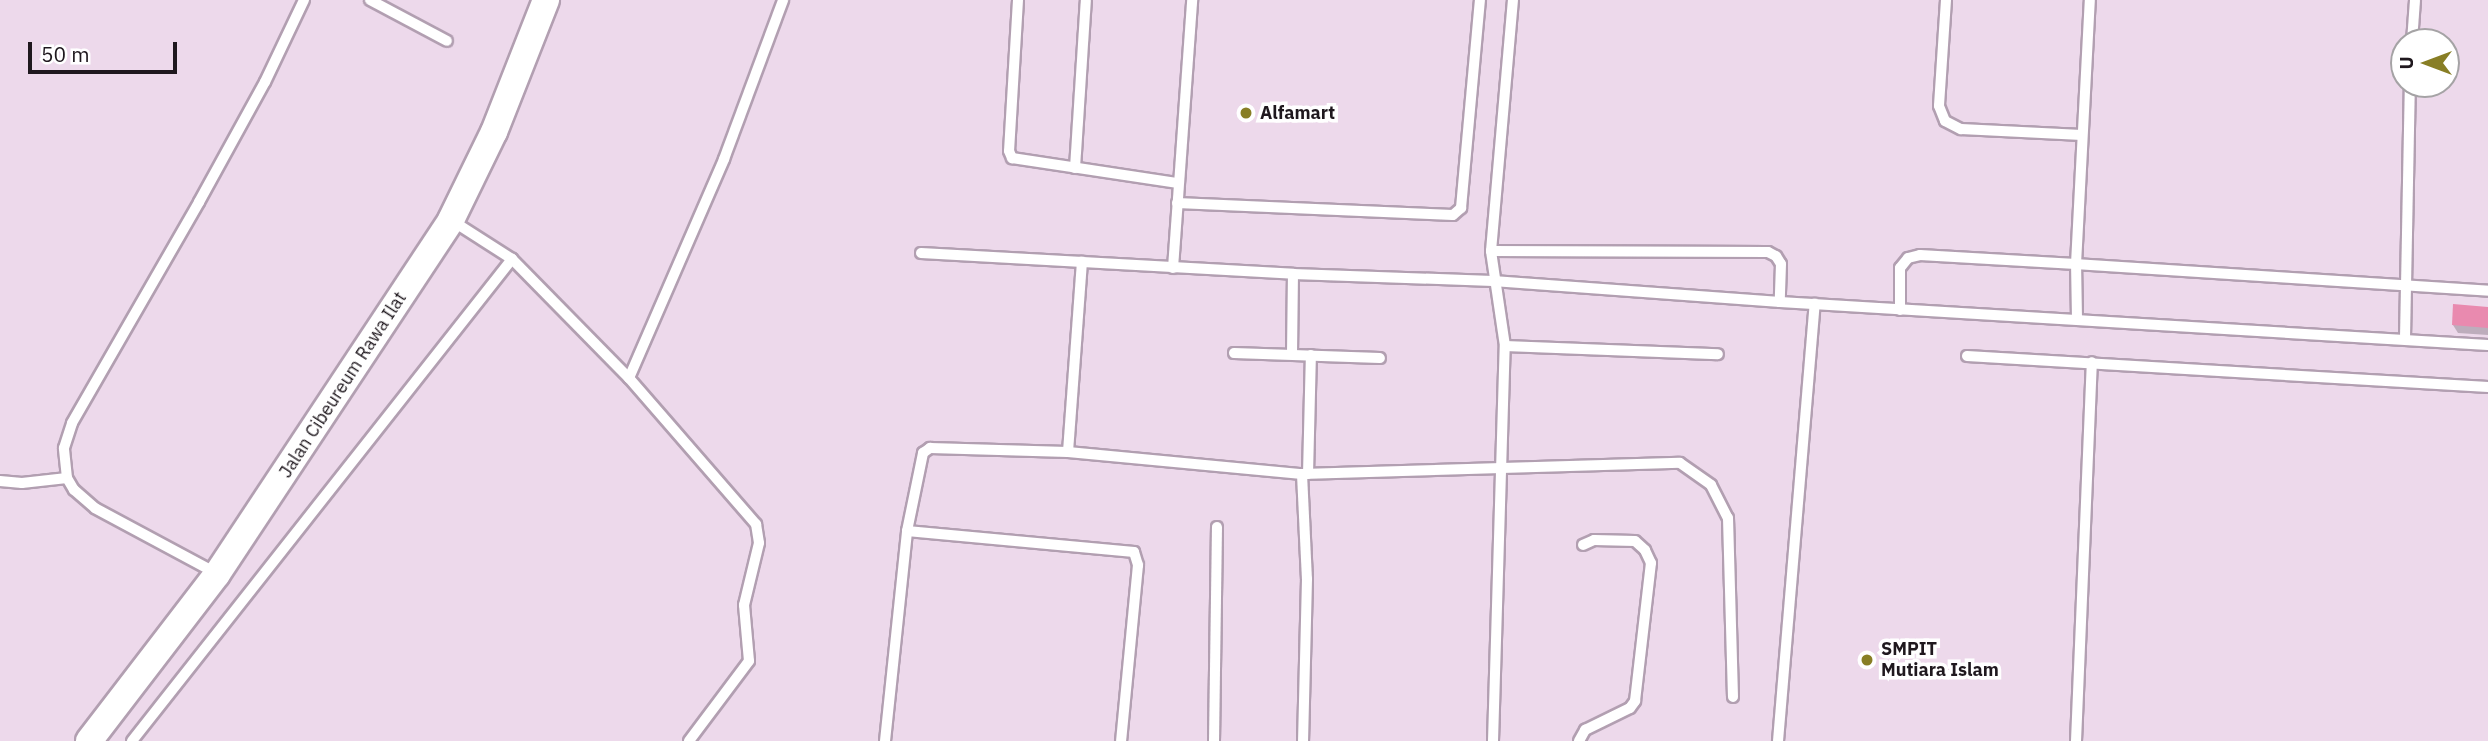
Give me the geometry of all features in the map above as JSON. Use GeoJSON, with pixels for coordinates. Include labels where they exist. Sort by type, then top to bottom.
{"type":"FeatureCollection","features":[{"type":"Feature","properties":{"kind":"street","name":"Jalan Cibeureum Rawa Ilat"},"geometry":{"type":"LineString","coordinates":[[89,741],[217,574],[451,220],[494,132],[547,0]]}},
{"type":"Feature","properties":{"kind":"lane"},"geometry":{"type":"LineString","coordinates":[[217,574],[95,508],[74,490],[67,478],[64,448],[72,423],[265,82],[304,0]]}},
{"type":"Feature","properties":{"kind":"lane"},"geometry":{"type":"LineString","coordinates":[[370,0],[447,41]]}},
{"type":"Feature","properties":{"kind":"lane"},"geometry":{"type":"LineString","coordinates":[[629,378],[724,159],[783,0]]}},
{"type":"Feature","properties":{"kind":"lane"},"geometry":{"type":"LineString","coordinates":[[1018,0],[1010,155],[1018,161],[1178,183]]}},
{"type":"Feature","properties":{"kind":"lane"},"geometry":{"type":"LineString","coordinates":[[1075,168],[1086,0]]}},
{"type":"Feature","properties":{"kind":"lane"},"geometry":{"type":"LineString","coordinates":[[1173,268],[1192,0]]}},
{"type":"Feature","properties":{"kind":"lane"},"geometry":{"type":"LineString","coordinates":[[1177,203],[1453,215],[1461,208],[1480,0]]}},
{"type":"Feature","properties":{"kind":"lane"},"geometry":{"type":"LineString","coordinates":[[1493,741],[1505,346],[1493,281],[1491,251],[1513,0]]}},
{"type":"Feature","properties":{"kind":"lane"},"geometry":{"type":"LineString","coordinates":[[1946,0],[1939,106],[1945,121],[1961,129],[2082,135]]}},
{"type":"Feature","properties":{"kind":"lane"},"geometry":{"type":"LineString","coordinates":[[2077,319],[2076,264],[2090,0]]}},
{"type":"Feature","properties":{"kind":"lane"},"geometry":{"type":"LineString","coordinates":[[2414,28],[2415,0]]}},
{"type":"Feature","properties":{"kind":"lane"},"geometry":{"type":"LineString","coordinates":[[2405,338],[2410,98]]}},
{"type":"Feature","properties":{"kind":"lane"},"geometry":{"type":"LineString","coordinates":[[451,220],[512,259],[629,378],[756,524],[760,533],[744,605],[750,656],[747,666],[689,741]]}},
{"type":"Feature","properties":{"kind":"lane"},"geometry":{"type":"LineString","coordinates":[[1491,251],[1769,252],[1781,264],[1780,302]]}},
{"type":"Feature","properties":{"kind":"lane"},"geometry":{"type":"LineString","coordinates":[[921,253],[1293,274],[1493,281],[1900,310],[2488,345]]}},
{"type":"Feature","properties":{"kind":"lane"},"geometry":{"type":"LineString","coordinates":[[1900,310],[1900,268],[1908,258],[1920,255],[2407,288],[2488,291]]}},
{"type":"Feature","properties":{"kind":"lane"},"geometry":{"type":"LineString","coordinates":[[132,741],[512,259]]}},
{"type":"Feature","properties":{"kind":"lane"},"geometry":{"type":"LineString","coordinates":[[1068,452],[1082,262]]}},
{"type":"Feature","properties":{"kind":"lane"},"geometry":{"type":"LineString","coordinates":[[1292,355],[1293,274]]}},
{"type":"Feature","properties":{"kind":"lane"},"geometry":{"type":"LineString","coordinates":[[1778,741],[1815,304]]}},
{"type":"Feature","properties":{"kind":"lane"},"geometry":{"type":"LineString","coordinates":[[1505,346],[1718,354]]}},
{"type":"Feature","properties":{"kind":"lane"},"geometry":{"type":"LineString","coordinates":[[1234,352],[1380,358]]}},
{"type":"Feature","properties":{"kind":"lane"},"geometry":{"type":"LineString","coordinates":[[1303,741],[1307,579],[1305,474],[1311,355]]}},
{"type":"Feature","properties":{"kind":"lane"},"geometry":{"type":"LineString","coordinates":[[1968,356],[2488,387]]}},
{"type":"Feature","properties":{"kind":"lane"},"geometry":{"type":"LineString","coordinates":[[2076,741],[2092,362]]}},
{"type":"Feature","properties":{"kind":"lane"},"geometry":{"type":"LineString","coordinates":[[885,741],[906,531],[925,450],[1068,452],[1305,474],[1680,463],[1711,485],[1728,518],[1733,697]]}},
{"type":"Feature","properties":{"kind":"lane"},"geometry":{"type":"LineString","coordinates":[[0,481],[22,483],[67,478]]}},
{"type":"Feature","properties":{"kind":"lane"},"geometry":{"type":"LineString","coordinates":[[1213,741],[1217,527]]}},
{"type":"Feature","properties":{"kind":"lane"},"geometry":{"type":"LineString","coordinates":[[906,531],[1134,552],[1138,565],[1121,741]]}},
{"type":"Feature","properties":{"kind":"lane"},"geometry":{"type":"LineString","coordinates":[[1579,741],[1585,730],[1630,708],[1635,701],[1651,563],[1645,550],[1635,541],[1594,540],[1583,545]]}},
{"type":"Feature","properties":{"kind":"building"},"geometry":{"type":"Polygon","coordinates":[[[2453,304],[2488,307],[2488,328],[2452,325],[2453,304]]]}},
{"type":"Feature","properties":{"kind":"place","name":"Alfamart"},"geometry":{"type":"Point","coordinates":[1246,113]}},
{"type":"Feature","properties":{"kind":"place","name":"SMPIT Mutiara Islam"},"geometry":{"type":"Point","coordinates":[1867,660]}}]}
